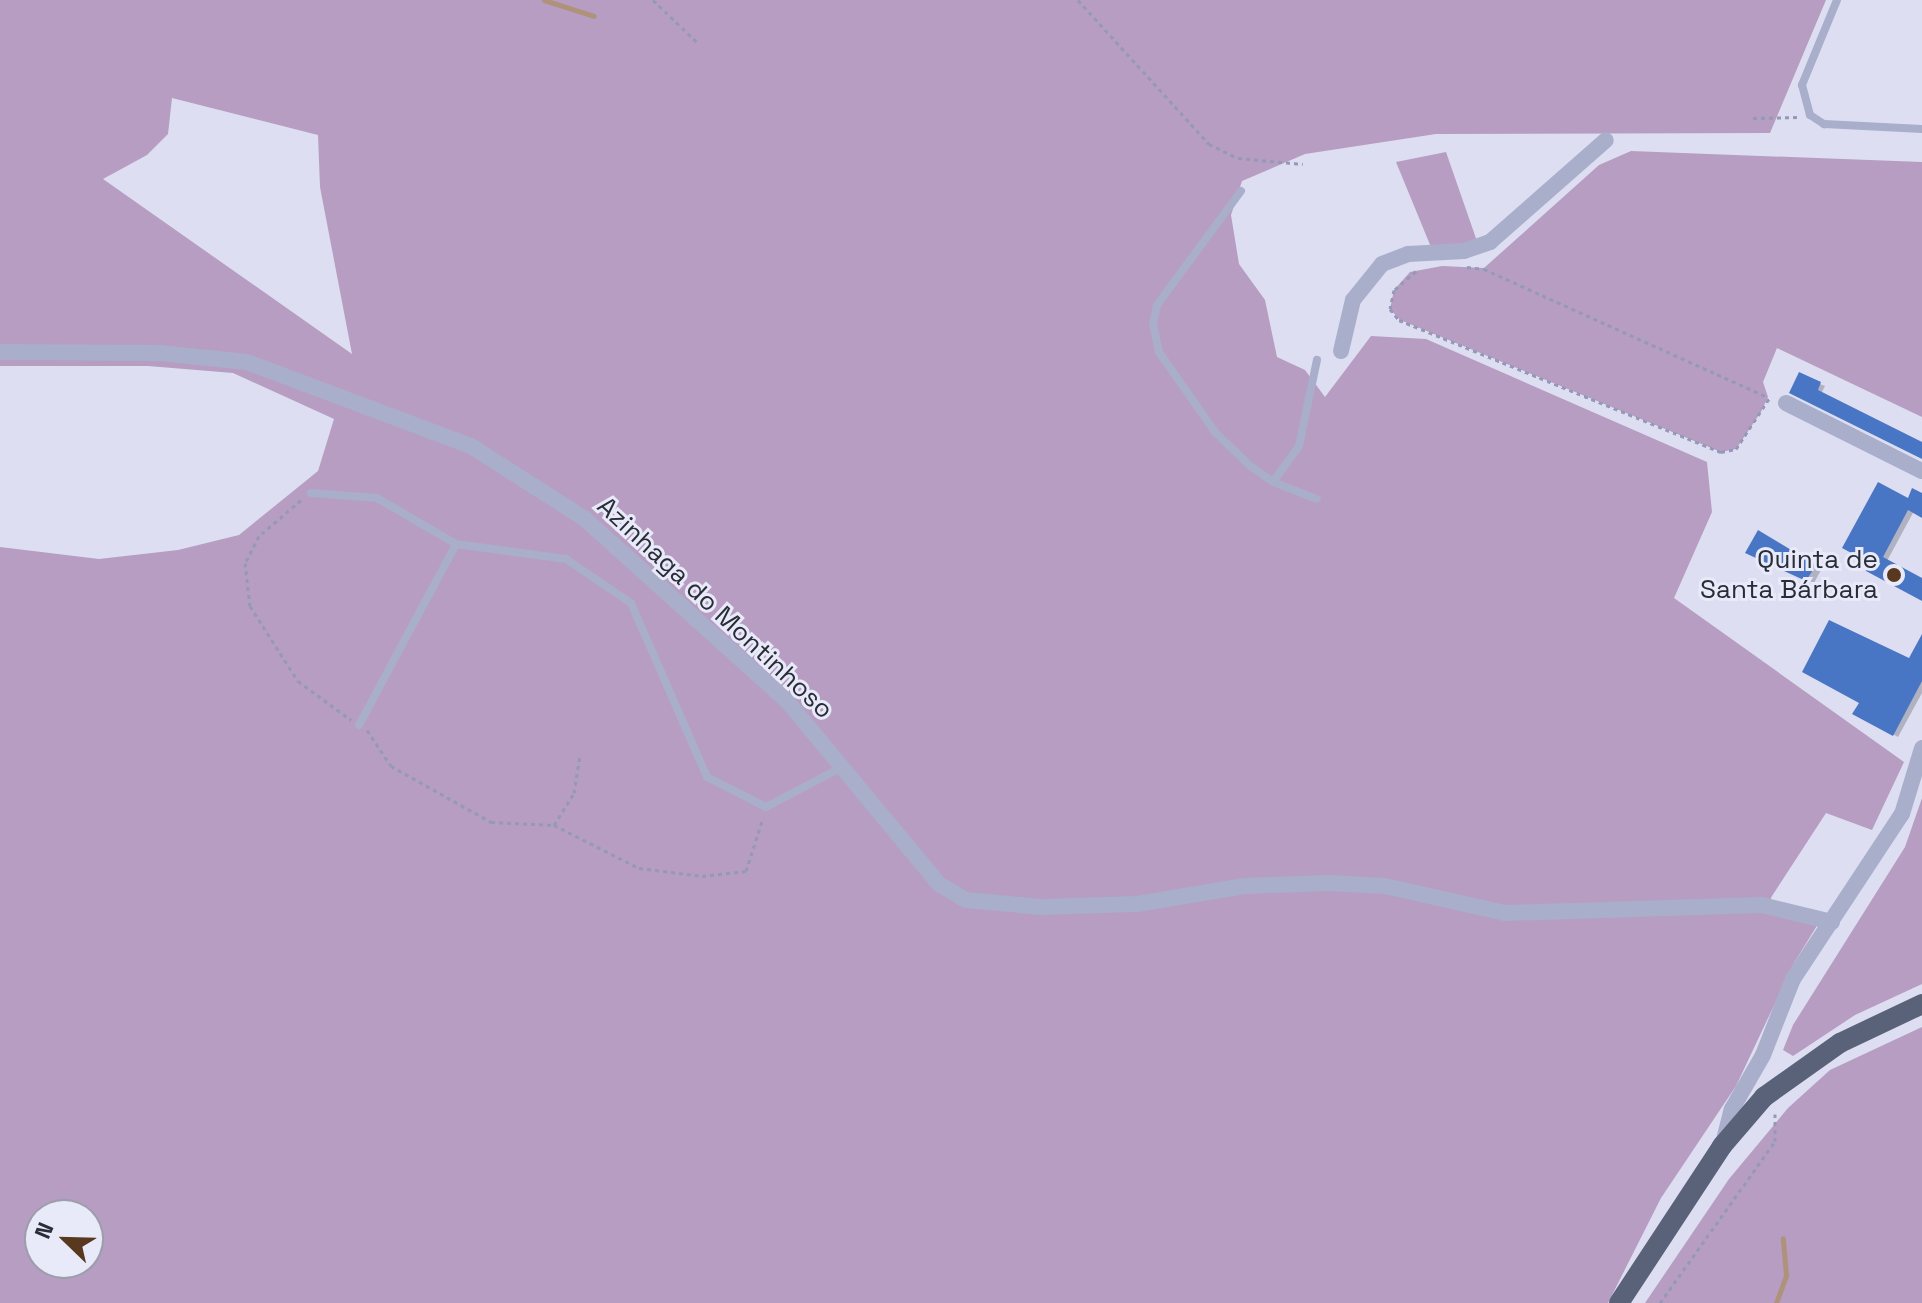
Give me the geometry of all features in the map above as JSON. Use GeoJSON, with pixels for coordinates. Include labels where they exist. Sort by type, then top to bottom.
{"type":"FeatureCollection","features":[{"type":"Feature","properties":{"kind":"main road"},"geometry":{"type":"LineString","coordinates":[[1619,1303],[1722,1146],[1764,1097],[1840,1043],[1922,1004]]}},
{"type":"Feature","properties":{"kind":"street"},"geometry":{"type":"LineString","coordinates":[[1341,351],[1353,300],[1382,264],[1408,254],[1464,251],[1490,242],[1606,140]]}},
{"type":"Feature","properties":{"kind":"street","name":"Azinhaga do Montinhoso"},"geometry":{"type":"LineString","coordinates":[[0,352],[160,353],[247,362],[471,446],[585,519],[787,701],[845,765],[939,884],[966,900],[1041,907],[1137,904],[1245,886],[1329,883],[1385,886],[1505,913],[1762,905],[1832,922]]}},
{"type":"Feature","properties":{"kind":"street"},"geometry":{"type":"LineString","coordinates":[[1786,403],[1922,471]]}},
{"type":"Feature","properties":{"kind":"street"},"geometry":{"type":"LineString","coordinates":[[1722,1146],[1732,1109],[1763,1055],[1793,979],[1902,814],[1922,748]]}},
{"type":"Feature","properties":{"kind":"lane"},"geometry":{"type":"LineString","coordinates":[[1837,0],[1802,85],[1810,115],[1824,124],[1922,129]]}},
{"type":"Feature","properties":{"kind":"lane"},"geometry":{"type":"LineString","coordinates":[[1241,191],[1172,281],[1153,324],[1159,352],[1180,388],[1215,432],[1273,482],[1317,499]]}},
{"type":"Feature","properties":{"kind":"lane"},"geometry":{"type":"LineString","coordinates":[[1273,482],[1294,460],[1317,360]]}},
{"type":"Feature","properties":{"kind":"lane"},"geometry":{"type":"LineString","coordinates":[[311,493],[377,498],[456,544],[566,559],[631,603],[707,777],[766,807],[845,765]]}},
{"type":"Feature","properties":{"kind":"lane"},"geometry":{"type":"LineString","coordinates":[[359,725],[456,544]]}},
{"type":"Feature","properties":{"kind":"path"},"geometry":{"type":"LineString","coordinates":[[653,0],[697,42]]}},
{"type":"Feature","properties":{"kind":"path"},"geometry":{"type":"LineString","coordinates":[[1078,0],[1209,144],[1238,158],[1303,164]]}},
{"type":"Feature","properties":{"kind":"path"},"geometry":{"type":"LineString","coordinates":[[1753,118],[1810,115]]}},
{"type":"Feature","properties":{"kind":"path"},"geometry":{"type":"LineString","coordinates":[[1456,267],[1484,269],[1786,403]]}},
{"type":"Feature","properties":{"kind":"path"},"geometry":{"type":"LineString","coordinates":[[1421,270],[1410,272],[1394,290],[1390,309],[1399,320],[1721,452],[1736,449],[1768,397]]}},
{"type":"Feature","properties":{"kind":"path"},"geometry":{"type":"LineString","coordinates":[[311,493],[259,536],[245,563],[250,606],[298,681],[370,732],[391,766],[491,822],[554,825],[639,868],[702,876],[746,871],[766,807]]}},
{"type":"Feature","properties":{"kind":"path"},"geometry":{"type":"LineString","coordinates":[[554,825],[574,793],[580,757]]}},
{"type":"Feature","properties":{"kind":"path"},"geometry":{"type":"LineString","coordinates":[[1660,1303],[1775,1141],[1777,1118],[1764,1097]]}},
{"type":"Feature","properties":{"kind":"shaded area"},"geometry":{"type":"Polygon","coordinates":[[[0,0],[1826,0],[1770,133],[1436,134],[1305,154],[1242,181],[1231,215],[1239,264],[1265,300],[1277,357],[1305,370],[1325,397],[1371,336],[1426,339],[1707,462],[1712,512],[1674,598],[1904,762],[1872,830],[1826,813],[1772,896],[1765,911],[1818,924],[1794,963],[1736,1086],[1661,1198],[1608,1303],[0,1303],[0,547],[99,559],[178,550],[239,535],[318,471],[334,419],[233,373],[148,366],[0,366],[0,0]],[[172,98],[168,134],[147,155],[103,179],[352,354],[320,187],[318,135],[172,98]]]}},
{"type":"Feature","properties":{"kind":"shaded area"},"geometry":{"type":"Polygon","coordinates":[[[1631,151],[1922,162],[1922,417],[1777,348],[1763,382],[1768,397],[1761,412],[1736,449],[1721,452],[1400,320],[1390,309],[1394,290],[1410,272],[1442,266],[1484,268],[1599,165],[1631,151]]]}},
{"type":"Feature","properties":{"kind":"shaded area"},"geometry":{"type":"Polygon","coordinates":[[[1446,152],[1479,247],[1433,252],[1396,162],[1446,152]]]}},
{"type":"Feature","properties":{"kind":"shaded area"},"geometry":{"type":"Polygon","coordinates":[[[1922,798],[1922,984],[1855,1015],[1793,1056],[1783,1050],[1793,1025],[1905,847],[1922,798]]]}},
{"type":"Feature","properties":{"kind":"shaded area"},"geometry":{"type":"Polygon","coordinates":[[[1922,1027],[1922,1303],[1645,1303],[1729,1179],[1788,1108],[1830,1070],[1922,1027]]]}},
{"type":"Feature","properties":{"kind":"building"},"geometry":{"type":"Polygon","coordinates":[[[1799,372],[1821,382],[1818,390],[1922,442],[1922,459],[1789,393],[1799,372]]]}},
{"type":"Feature","properties":{"kind":"building"},"geometry":{"type":"Polygon","coordinates":[[[1878,482],[1908,498],[1912,488],[1922,493],[1922,518],[1908,510],[1883,557],[1922,578],[1922,601],[1866,571],[1870,563],[1842,548],[1878,482]]]}},
{"type":"Feature","properties":{"kind":"building"},"geometry":{"type":"Polygon","coordinates":[[[1758,530],[1816,565],[1806,581],[1745,553],[1758,530]]]}},
{"type":"Feature","properties":{"kind":"building"},"geometry":{"type":"Polygon","coordinates":[[[1829,620],[1909,658],[1922,634],[1922,681],[1893,736],[1852,714],[1859,703],[1802,672],[1829,620]]]}},
{"type":"Feature","properties":{"kind":"waterway"},"geometry":{"type":"LineString","coordinates":[[544,0],[594,16]]}},
{"type":"Feature","properties":{"kind":"waterway"},"geometry":{"type":"LineString","coordinates":[[1776,1303],[1786,1275],[1783,1238]]}},
{"type":"Feature","properties":{"kind":"place","name":"Quinta de Santa Bárbara"},"geometry":{"type":"Point","coordinates":[1894,575]}}]}
